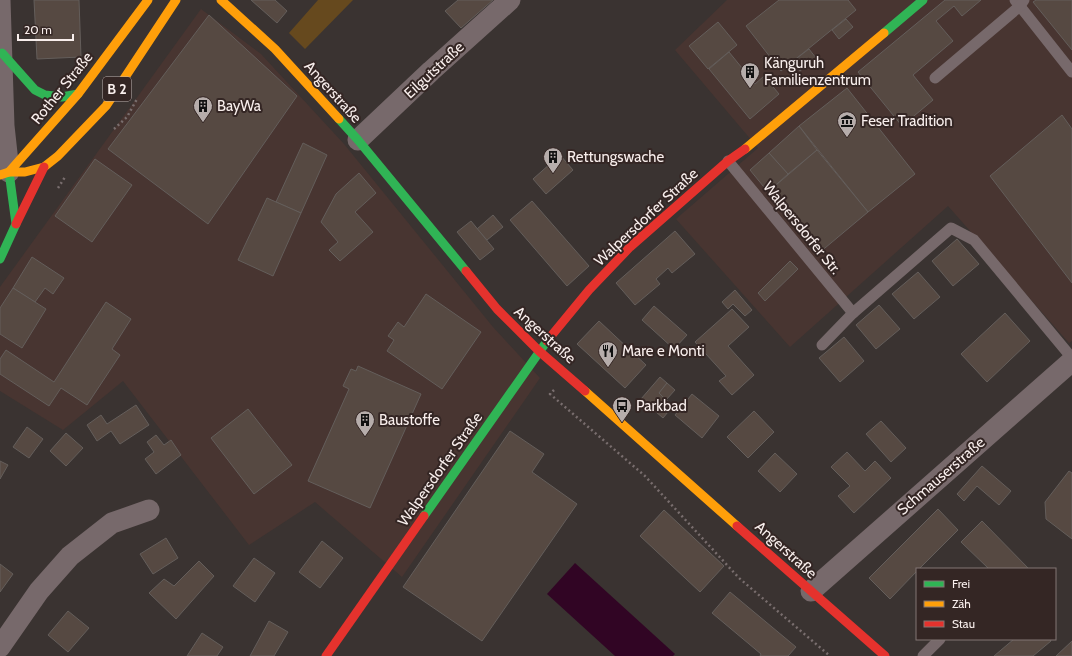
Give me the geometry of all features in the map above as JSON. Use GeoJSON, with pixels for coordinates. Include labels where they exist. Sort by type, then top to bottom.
{"type":"FeatureCollection","features":[{"type":"Feature","properties":{"kind":"street"},"geometry":{"type":"LineString","coordinates":[[0,0],[5,174],[16,224]]}},
{"type":"Feature","properties":{"kind":"street","name":"Rother Straße"},"geometry":{"type":"LineString","coordinates":[[5,174],[78,94],[148,0]]}},
{"type":"Feature","properties":{"kind":"street","name":"B 2"},"geometry":{"type":"LineString","coordinates":[[0,259],[44,167],[58,156],[106,106],[176,0]]}},
{"type":"Feature","properties":{"kind":"street","name":"Angerstraße"},"geometry":{"type":"LineString","coordinates":[[221,0],[275,49],[358,140],[497,309],[539,351],[567,374],[885,656]]}},
{"type":"Feature","properties":{"kind":"street","name":"Eilgutstraße"},"geometry":{"type":"LineString","coordinates":[[358,140],[510,0]]}},
{"type":"Feature","properties":{"kind":"street","name":"Walpersdorfer Straße"},"geometry":{"type":"LineString","coordinates":[[326,656],[539,351],[589,290],[630,247],[728,161],[742,152],[923,0]]}},
{"type":"Feature","properties":{"kind":"street"},"geometry":{"type":"LineString","coordinates":[[2,53],[35,90],[45,95],[62,97],[78,94]]}},
{"type":"Feature","properties":{"kind":"street"},"geometry":{"type":"LineString","coordinates":[[5,174],[25,172],[44,167]]}},
{"type":"Feature","properties":{"kind":"street","name":"Schmauserstraße"},"geometry":{"type":"LineString","coordinates":[[811,591],[1072,361]]}},
{"type":"Feature","properties":{"kind":"street"},"geometry":{"type":"LineString","coordinates":[[0,647],[39,591],[70,556],[112,523],[149,510]]}},
{"type":"Feature","properties":{"kind":"lane"},"geometry":{"type":"LineString","coordinates":[[935,78],[1020,2],[1072,72]]}},
{"type":"Feature","properties":{"kind":"lane","name":"Walpersdorfer Str."},"geometry":{"type":"LineString","coordinates":[[728,161],[853,313]]}},
{"type":"Feature","properties":{"kind":"lane"},"geometry":{"type":"LineString","coordinates":[[822,345],[853,313],[951,228],[974,240],[1072,358]]}},
{"type":"Feature","properties":{"kind":"lane"},"geometry":{"type":"LineString","coordinates":[[923,656],[939,640]]}},
{"type":"Feature","properties":{"kind":"path"},"geometry":{"type":"LineString","coordinates":[[567,374],[550,394],[645,476],[739,578],[830,656]]}},
{"type":"Feature","properties":{"kind":"shaded area"},"geometry":{"type":"Polygon","coordinates":[[[318,0],[353,0],[305,49],[289,33],[318,0]]]}},
{"type":"Feature","properties":{"kind":"shaded area"},"geometry":{"type":"Polygon","coordinates":[[[727,0],[1072,0],[1072,341],[1069,343],[948,206],[790,347],[676,219],[758,148],[675,50],[727,0]]]}},
{"type":"Feature","properties":{"kind":"shaded area"},"geometry":{"type":"Polygon","coordinates":[[[201,9],[261,54],[344,144],[493,327],[540,378],[402,577],[315,502],[249,545],[123,381],[63,430],[0,391],[0,287],[201,9]]]}},
{"type":"Feature","properties":{"kind":"shaded area"},"geometry":{"type":"Polygon","coordinates":[[[575,563],[675,654],[673,656],[615,656],[547,594],[575,563]]]}},
{"type":"Feature","properties":{"kind":"building"},"geometry":{"type":"Polygon","coordinates":[[[34,0],[79,0],[81,57],[37,59],[34,0]]]}},
{"type":"Feature","properties":{"kind":"building"},"geometry":{"type":"Polygon","coordinates":[[[251,0],[275,0],[287,11],[277,23],[251,0]]]}},
{"type":"Feature","properties":{"kind":"building"},"geometry":{"type":"Polygon","coordinates":[[[458,0],[493,0],[461,28],[445,11],[458,0]]]}},
{"type":"Feature","properties":{"kind":"building"},"geometry":{"type":"Polygon","coordinates":[[[779,0],[848,0],[856,10],[781,71],[746,26],[779,0]]]}},
{"type":"Feature","properties":{"kind":"building"},"geometry":{"type":"Polygon","coordinates":[[[945,0],[981,0],[962,16],[954,6],[936,21],[953,41],[913,75],[933,100],[902,126],[858,72],[945,0]]]}},
{"type":"Feature","properties":{"kind":"building"},"geometry":{"type":"Polygon","coordinates":[[[1036,0],[1072,0],[1072,50],[1033,2],[1036,0]]]}},
{"type":"Feature","properties":{"kind":"building","name":"BayWa"},"geometry":{"type":"Polygon","coordinates":[[[209,15],[297,96],[208,224],[108,149],[209,15]]]}},
{"type":"Feature","properties":{"kind":"building"},"geometry":{"type":"Polygon","coordinates":[[[846,19],[853,27],[839,39],[832,30],[846,19]]]}},
{"type":"Feature","properties":{"kind":"building"},"geometry":{"type":"Polygon","coordinates":[[[718,22],[737,45],[708,69],[689,46],[718,22]]]}},
{"type":"Feature","properties":{"kind":"building"},"geometry":{"type":"Polygon","coordinates":[[[809,49],[816,58],[800,71],[793,61],[809,49]]]}},
{"type":"Feature","properties":{"kind":"building","name":"Känguruh Familienzentrum"},"geometry":{"type":"Polygon","coordinates":[[[729,52],[755,84],[764,76],[779,94],[750,119],[709,69],[729,52]]]}},
{"type":"Feature","properties":{"kind":"building","name":"Feser Tradition"},"geometry":{"type":"Polygon","coordinates":[[[847,88],[915,174],[868,212],[799,126],[847,88]]]}},
{"type":"Feature","properties":{"kind":"building"},"geometry":{"type":"Polygon","coordinates":[[[1062,115],[1072,129],[1072,283],[990,176],[1062,115]]]}},
{"type":"Feature","properties":{"kind":"building"},"geometry":{"type":"Polygon","coordinates":[[[799,126],[817,150],[788,174],[769,153],[799,126]]]}},
{"type":"Feature","properties":{"kind":"building"},"geometry":{"type":"Polygon","coordinates":[[[303,143],[327,155],[301,213],[276,202],[303,143]]]}},
{"type":"Feature","properties":{"kind":"building"},"geometry":{"type":"Polygon","coordinates":[[[817,150],[868,212],[819,253],[768,192],[817,150]]]}},
{"type":"Feature","properties":{"kind":"building"},"geometry":{"type":"Polygon","coordinates":[[[769,153],[788,174],[768,192],[750,170],[769,153]]]}},
{"type":"Feature","properties":{"kind":"building","name":"Rettungswache"},"geometry":{"type":"Polygon","coordinates":[[[560,155],[573,170],[546,194],[533,179],[560,155]]]}},
{"type":"Feature","properties":{"kind":"building"},"geometry":{"type":"Polygon","coordinates":[[[95,159],[132,185],[92,242],[55,216],[95,159]]]}},
{"type":"Feature","properties":{"kind":"building"},"geometry":{"type":"Polygon","coordinates":[[[359,173],[376,193],[355,212],[373,232],[340,261],[329,250],[338,242],[321,222],[336,194],[359,173]]]}},
{"type":"Feature","properties":{"kind":"building"},"geometry":{"type":"Polygon","coordinates":[[[267,198],[301,213],[273,276],[238,260],[267,198]]]}},
{"type":"Feature","properties":{"kind":"building"},"geometry":{"type":"Polygon","coordinates":[[[532,201],[589,266],[567,286],[510,220],[532,201]]]}},
{"type":"Feature","properties":{"kind":"building"},"geometry":{"type":"Polygon","coordinates":[[[493,215],[503,227],[487,240],[477,229],[493,215]]]}},
{"type":"Feature","properties":{"kind":"building"},"geometry":{"type":"Polygon","coordinates":[[[471,221],[494,249],[480,260],[457,232],[471,221]]]}},
{"type":"Feature","properties":{"kind":"building"},"geometry":{"type":"Polygon","coordinates":[[[675,231],[695,254],[672,273],[668,268],[656,279],[660,284],[635,305],[616,283],[675,231]]]}},
{"type":"Feature","properties":{"kind":"building"},"geometry":{"type":"Polygon","coordinates":[[[957,239],[979,264],[953,286],[932,261],[957,239]]]}},
{"type":"Feature","properties":{"kind":"building"},"geometry":{"type":"Polygon","coordinates":[[[32,257],[64,278],[53,294],[45,288],[35,302],[13,288],[32,257]]]}},
{"type":"Feature","properties":{"kind":"building"},"geometry":{"type":"Polygon","coordinates":[[[790,261],[798,269],[765,301],[758,293],[790,261]]]}},
{"type":"Feature","properties":{"kind":"building"},"geometry":{"type":"Polygon","coordinates":[[[918,272],[940,297],[914,319],[892,294],[918,272]]]}},
{"type":"Feature","properties":{"kind":"building"},"geometry":{"type":"Polygon","coordinates":[[[13,288],[46,309],[22,348],[0,334],[0,308],[13,288]]]}},
{"type":"Feature","properties":{"kind":"building"},"geometry":{"type":"Polygon","coordinates":[[[735,290],[752,310],[745,316],[733,304],[728,309],[722,302],[735,290]]]}},
{"type":"Feature","properties":{"kind":"building"},"geometry":{"type":"Polygon","coordinates":[[[426,294],[481,332],[442,389],[387,351],[394,340],[388,336],[398,322],[404,327],[426,294]]]}},
{"type":"Feature","properties":{"kind":"building"},"geometry":{"type":"Polygon","coordinates":[[[106,302],[131,319],[112,349],[120,355],[87,405],[61,388],[49,406],[0,374],[0,359],[6,350],[54,382],[106,302]]]}},
{"type":"Feature","properties":{"kind":"building"},"geometry":{"type":"Polygon","coordinates":[[[879,305],[900,329],[876,349],[856,325],[879,305]]]}},
{"type":"Feature","properties":{"kind":"building"},"geometry":{"type":"Polygon","coordinates":[[[654,306],[687,335],[674,349],[642,320],[654,306]]]}},
{"type":"Feature","properties":{"kind":"building"},"geometry":{"type":"Polygon","coordinates":[[[732,309],[749,327],[728,346],[754,375],[732,395],[719,381],[726,376],[695,342],[732,309]]]}},
{"type":"Feature","properties":{"kind":"building"},"geometry":{"type":"Polygon","coordinates":[[[1005,313],[1030,341],[987,382],[961,354],[1005,313]]]}},
{"type":"Feature","properties":{"kind":"building"},"geometry":{"type":"Polygon","coordinates":[[[599,321],[646,365],[625,388],[577,344],[599,321]]]}},
{"type":"Feature","properties":{"kind":"building"},"geometry":{"type":"Polygon","coordinates":[[[844,337],[864,361],[840,382],[819,358],[844,337]]]}},
{"type":"Feature","properties":{"kind":"building","name":"Baustoffe"},"geometry":{"type":"Polygon","coordinates":[[[358,366],[421,394],[370,508],[308,481],[349,389],[343,386],[351,369],[356,371],[358,366]]]}},
{"type":"Feature","properties":{"kind":"building"},"geometry":{"type":"Polygon","coordinates":[[[660,377],[667,383],[659,393],[673,406],[663,418],[641,399],[660,377]]]}},
{"type":"Feature","properties":{"kind":"building"},"geometry":{"type":"Polygon","coordinates":[[[667,383],[675,390],[666,400],[659,393],[667,383]]]}},
{"type":"Feature","properties":{"kind":"building"},"geometry":{"type":"Polygon","coordinates":[[[692,394],[719,416],[702,438],[675,415],[692,394]]]}},
{"type":"Feature","properties":{"kind":"building"},"geometry":{"type":"Polygon","coordinates":[[[136,405],[149,425],[120,444],[111,431],[97,441],[87,425],[101,415],[107,424],[136,405]]]}},
{"type":"Feature","properties":{"kind":"building"},"geometry":{"type":"Polygon","coordinates":[[[248,409],[292,465],[254,494],[211,438],[248,409]]]}},
{"type":"Feature","properties":{"kind":"building"},"geometry":{"type":"Polygon","coordinates":[[[754,411],[774,432],[748,458],[727,437],[754,411]]]}},
{"type":"Feature","properties":{"kind":"building"},"geometry":{"type":"Polygon","coordinates":[[[881,421],[906,448],[891,462],[866,434],[881,421]]]}},
{"type":"Feature","properties":{"kind":"building"},"geometry":{"type":"Polygon","coordinates":[[[27,427],[43,439],[29,458],[13,447],[27,427]]]}},
{"type":"Feature","properties":{"kind":"building"},"geometry":{"type":"Polygon","coordinates":[[[510,431],[544,454],[532,472],[577,504],[482,641],[403,587],[510,431]]]}},
{"type":"Feature","properties":{"kind":"building"},"geometry":{"type":"Polygon","coordinates":[[[66,433],[83,448],[66,466],[50,451],[66,433]]]}},
{"type":"Feature","properties":{"kind":"building"},"geometry":{"type":"Polygon","coordinates":[[[156,435],[164,445],[171,440],[181,455],[156,474],[145,459],[154,452],[147,442],[156,435]]]}},
{"type":"Feature","properties":{"kind":"building"},"geometry":{"type":"Polygon","coordinates":[[[847,452],[865,471],[875,461],[891,478],[854,513],[838,496],[850,486],[831,467],[847,452]]]}},
{"type":"Feature","properties":{"kind":"building"},"geometry":{"type":"Polygon","coordinates":[[[775,453],[797,474],[780,492],[758,471],[775,453]]]}},
{"type":"Feature","properties":{"kind":"building"},"geometry":{"type":"Polygon","coordinates":[[[0,461],[8,465],[0,479],[0,461]]]}},
{"type":"Feature","properties":{"kind":"building"},"geometry":{"type":"Polygon","coordinates":[[[982,466],[1011,491],[999,505],[977,486],[964,501],[957,494],[982,466]]]}},
{"type":"Feature","properties":{"kind":"building"},"geometry":{"type":"Polygon","coordinates":[[[1069,471],[1072,473],[1072,539],[1046,519],[1045,502],[1069,471]]]}},
{"type":"Feature","properties":{"kind":"building"},"geometry":{"type":"Polygon","coordinates":[[[938,509],[958,530],[920,568],[916,568],[916,572],[890,599],[869,578],[938,509]]]}},
{"type":"Feature","properties":{"kind":"building"},"geometry":{"type":"Polygon","coordinates":[[[664,510],[724,566],[700,592],[640,536],[664,510]]]}},
{"type":"Feature","properties":{"kind":"building"},"geometry":{"type":"Polygon","coordinates":[[[982,521],[1028,568],[988,568],[961,542],[982,521]]]}},
{"type":"Feature","properties":{"kind":"building"},"geometry":{"type":"Polygon","coordinates":[[[166,538],[178,558],[153,574],[140,554],[166,538]]]}},
{"type":"Feature","properties":{"kind":"building"},"geometry":{"type":"Polygon","coordinates":[[[322,541],[343,558],[320,588],[299,572],[322,541]]]}},
{"type":"Feature","properties":{"kind":"building"},"geometry":{"type":"Polygon","coordinates":[[[254,558],[275,573],[255,602],[233,586],[254,558]]]}},
{"type":"Feature","properties":{"kind":"building"},"geometry":{"type":"Polygon","coordinates":[[[199,561],[214,576],[176,619],[149,593],[164,579],[174,586],[199,561]]]}},
{"type":"Feature","properties":{"kind":"building"},"geometry":{"type":"Polygon","coordinates":[[[0,564],[13,574],[0,592],[0,564]]]}},
{"type":"Feature","properties":{"kind":"building"},"geometry":{"type":"Polygon","coordinates":[[[730,592],[796,647],[788,656],[760,656],[761,654],[712,613],[730,592]]]}},
{"type":"Feature","properties":{"kind":"building"},"geometry":{"type":"Polygon","coordinates":[[[68,611],[89,628],[68,652],[48,635],[68,611]]]}},
{"type":"Feature","properties":{"kind":"building"},"geometry":{"type":"Polygon","coordinates":[[[269,621],[288,632],[274,656],[250,656],[269,621]]]}},
{"type":"Feature","properties":{"kind":"building"},"geometry":{"type":"Polygon","coordinates":[[[202,633],[223,647],[217,656],[187,656],[202,633]]]}},
{"type":"Feature","properties":{"kind":"building"},"geometry":{"type":"Polygon","coordinates":[[[1013,640],[1051,641],[1033,656],[994,656],[1013,640]]]}},
{"type":"Feature","properties":{"kind":"building"},"geometry":{"type":"Polygon","coordinates":[[[1072,641],[1072,656],[1056,656],[1072,641]]]}},
{"type":"Feature","properties":{"kind":"traffic: fast"},"geometry":{"type":"LineString","coordinates":[[884,33],[923,0]]}},
{"type":"Feature","properties":{"kind":"traffic: fast"},"geometry":{"type":"LineString","coordinates":[[2,53],[35,90],[45,95],[62,97],[78,94]]}},
{"type":"Feature","properties":{"kind":"traffic: fast"},"geometry":{"type":"LineString","coordinates":[[339,119],[466,271]]}},
{"type":"Feature","properties":{"kind":"traffic: fast"},"geometry":{"type":"LineString","coordinates":[[0,259],[16,224],[9,172]]}},
{"type":"Feature","properties":{"kind":"traffic: fast"},"geometry":{"type":"LineString","coordinates":[[424,516],[547,341]]}},
{"type":"Feature","properties":{"kind":"traffic: slow"},"geometry":{"type":"LineString","coordinates":[[9,172],[78,94],[148,0]]}},
{"type":"Feature","properties":{"kind":"traffic: slow"},"geometry":{"type":"LineString","coordinates":[[0,175],[9,172],[25,172],[44,167],[58,156],[106,106],[176,0]]}},
{"type":"Feature","properties":{"kind":"traffic: slow"},"geometry":{"type":"LineString","coordinates":[[221,0],[275,49],[339,119]]}},
{"type":"Feature","properties":{"kind":"traffic: slow"},"geometry":{"type":"LineString","coordinates":[[745,149],[884,33]]}},
{"type":"Feature","properties":{"kind":"traffic: slow"},"geometry":{"type":"LineString","coordinates":[[585,391],[737,526]]}},
{"type":"Feature","properties":{"kind":"traffic: jam"},"geometry":{"type":"LineString","coordinates":[[547,341],[589,290],[630,247],[728,161],[745,149]]}},
{"type":"Feature","properties":{"kind":"traffic: jam"},"geometry":{"type":"LineString","coordinates":[[16,224],[44,167]]}},
{"type":"Feature","properties":{"kind":"traffic: jam"},"geometry":{"type":"LineString","coordinates":[[466,271],[497,309],[539,351],[585,391]]}},
{"type":"Feature","properties":{"kind":"traffic: jam"},"geometry":{"type":"LineString","coordinates":[[326,656],[424,516]]}},
{"type":"Feature","properties":{"kind":"traffic: jam"},"geometry":{"type":"LineString","coordinates":[[737,526],[885,656]]}},
{"type":"Feature","properties":{"kind":"place","name":"Känguruh Familienzentrum"},"geometry":{"type":"Point","coordinates":[750,89]}},
{"type":"Feature","properties":{"kind":"place","name":"BayWa"},"geometry":{"type":"Point","coordinates":[203,123]}},
{"type":"Feature","properties":{"kind":"place","name":"Feser Tradition"},"geometry":{"type":"Point","coordinates":[847,138]}},
{"type":"Feature","properties":{"kind":"place","name":"Rettungswache"},"geometry":{"type":"Point","coordinates":[553,174]}},
{"type":"Feature","properties":{"kind":"place","name":"Mare e Monti"},"geometry":{"type":"Point","coordinates":[608,368]}},
{"type":"Feature","properties":{"kind":"place","name":"Parkbad"},"geometry":{"type":"Point","coordinates":[622,423]}},
{"type":"Feature","properties":{"kind":"place","name":"Baustoffe"},"geometry":{"type":"Point","coordinates":[365,437]}}]}
